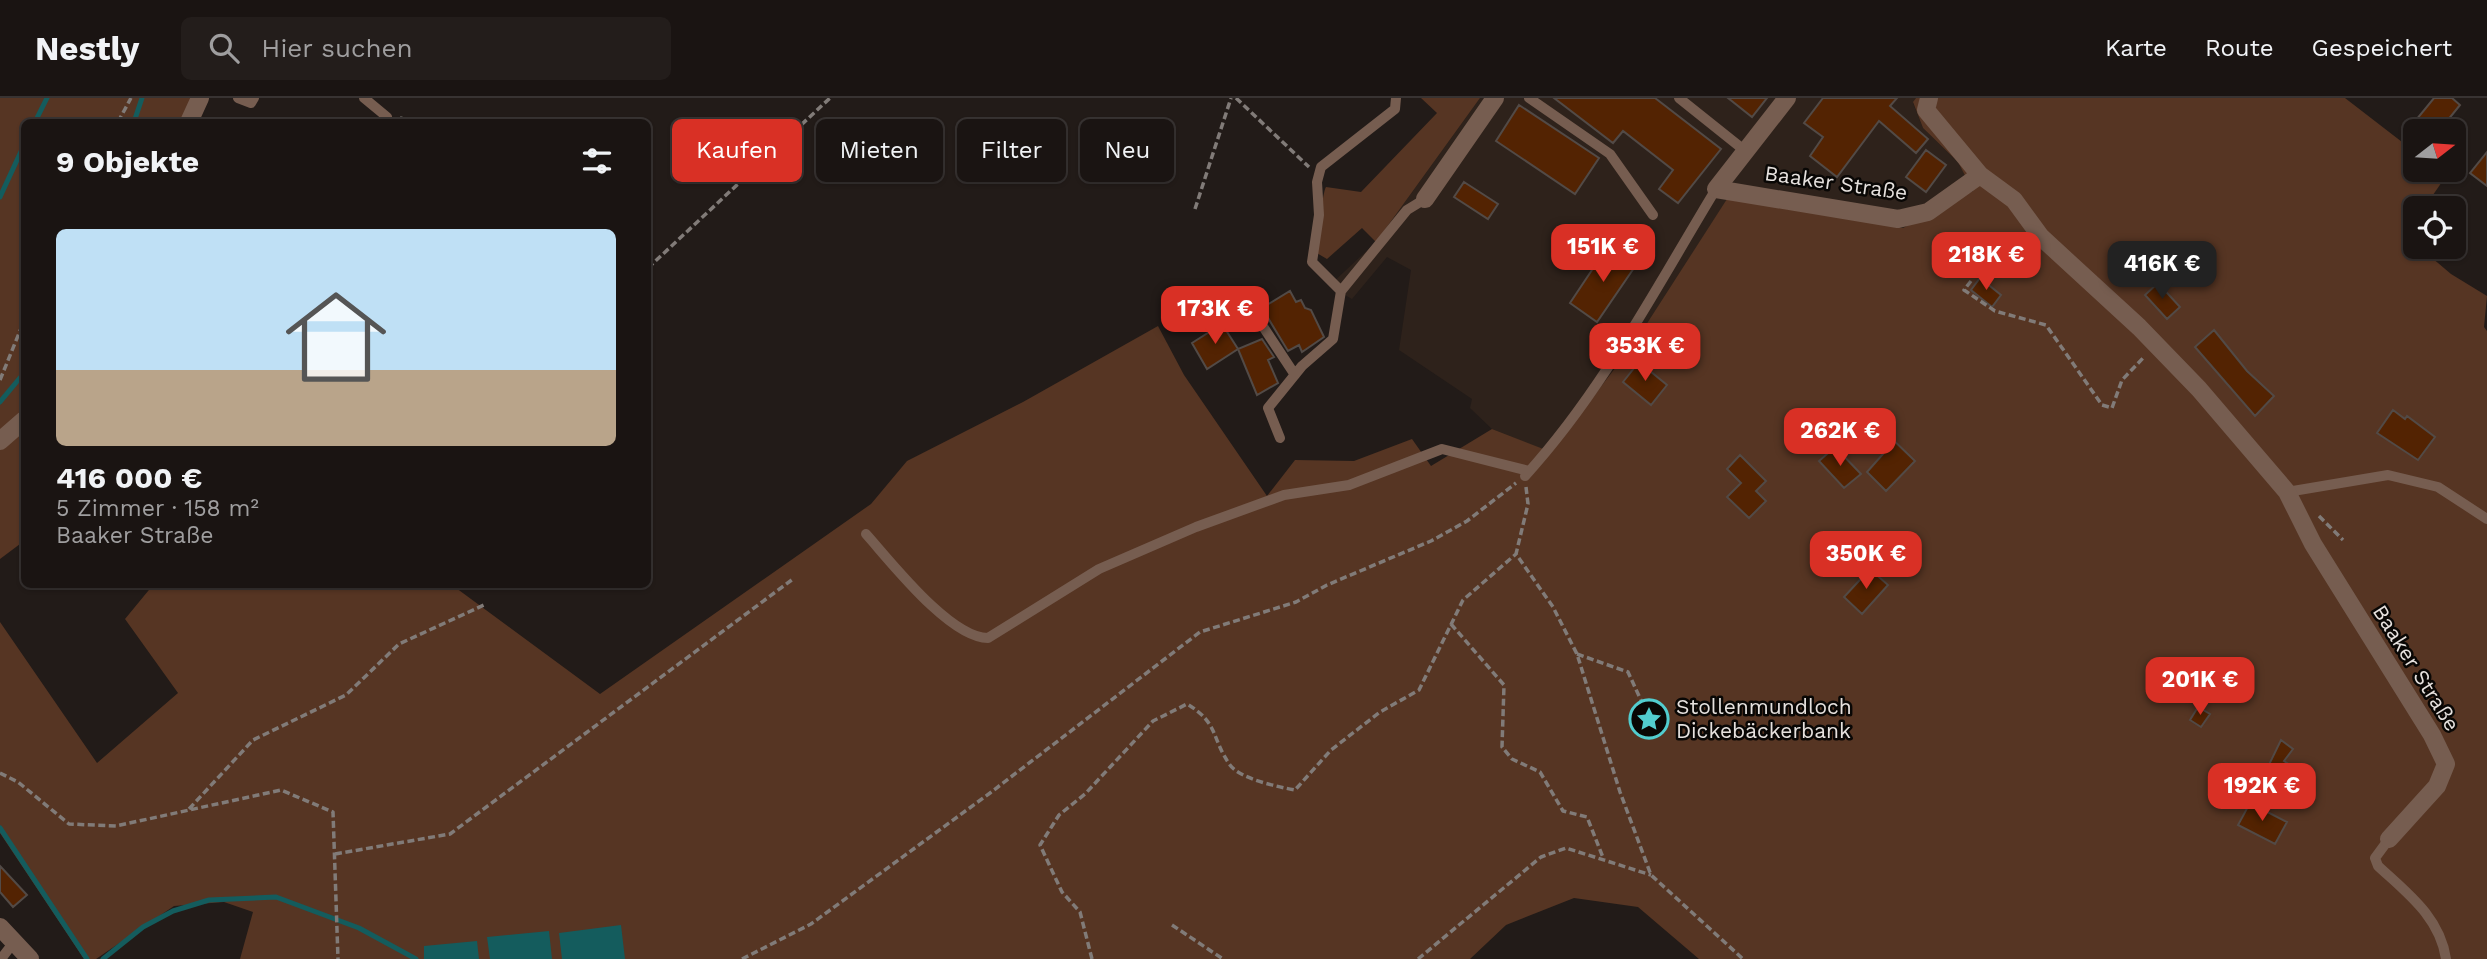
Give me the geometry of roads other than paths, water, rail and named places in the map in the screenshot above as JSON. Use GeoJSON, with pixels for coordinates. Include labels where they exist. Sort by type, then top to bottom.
{"type":"FeatureCollection","features":[{"type":"Feature","properties":{"kind":"street"},"geometry":{"type":"LineString","coordinates":[[191,119],[200,98]]}},
{"type":"Feature","properties":{"kind":"street"},"geometry":{"type":"LineString","coordinates":[[1425,199],[1495,98]]}},
{"type":"Feature","properties":{"kind":"street"},"geometry":{"type":"LineString","coordinates":[[1716,189],[1787,98]]}},
{"type":"Feature","properties":{"kind":"street","name":"Baaker Straße"},"geometry":{"type":"LineString","coordinates":[[1929,98],[1926,110],[1934,123],[1980,175],[2014,200],[2041,237],[2199,389],[2287,492],[2313,544],[2432,735],[2446,764],[2437,786],[2389,838]]}},
{"type":"Feature","properties":{"kind":"street","name":"Baaker Straße"},"geometry":{"type":"LineString","coordinates":[[1716,189],[1898,219],[1928,212],[1980,175]]}},
{"type":"Feature","properties":{"kind":"street"},"geometry":{"type":"LineString","coordinates":[[0,441],[21,423]]}},
{"type":"Feature","properties":{"kind":"street"},"geometry":{"type":"LineString","coordinates":[[0,927],[30,959]]}},
{"type":"Feature","properties":{"kind":"lane"},"geometry":{"type":"LineString","coordinates":[[238,98],[251,103],[254,98]]}},
{"type":"Feature","properties":{"kind":"lane"},"geometry":{"type":"LineString","coordinates":[[364,98],[386,119]]}},
{"type":"Feature","properties":{"kind":"lane"},"geometry":{"type":"LineString","coordinates":[[1342,291],[1312,262],[1319,215],[1318,175],[1321,167],[1395,109],[1396,98]]}},
{"type":"Feature","properties":{"kind":"lane"},"geometry":{"type":"LineString","coordinates":[[1529,98],[1610,154],[1653,215]]}},
{"type":"Feature","properties":{"kind":"lane"},"geometry":{"type":"LineString","coordinates":[[1679,98],[1744,150]]}},
{"type":"Feature","properties":{"kind":"lane"},"geometry":{"type":"LineString","coordinates":[[866,534],[923,599],[972,637],[988,638],[1099,569],[1196,527],[1284,495],[1349,485],[1442,449],[1527,474],[1552,446],[1624,340],[1716,189]]}},
{"type":"Feature","properties":{"kind":"lane"},"geometry":{"type":"LineString","coordinates":[[1280,438],[1268,408],[1295,375],[1333,339],[1342,291],[1407,210],[1425,199]]}},
{"type":"Feature","properties":{"kind":"lane"},"geometry":{"type":"LineString","coordinates":[[1261,322],[1295,375]]}},
{"type":"Feature","properties":{"kind":"lane"},"geometry":{"type":"LineString","coordinates":[[2287,492],[2388,475],[2438,487],[2487,519]]}},
{"type":"Feature","properties":{"kind":"lane","name":"Baaker Straße"},"geometry":{"type":"LineString","coordinates":[[2389,838],[2375,858],[2378,866],[2426,911],[2440,934],[2446,959]]}},
{"type":"Feature","properties":{"kind":"lane"},"geometry":{"type":"LineString","coordinates":[[1,959],[13,942]]}},
{"type":"Feature","properties":{"kind":"water"},"geometry":{"type":"Polygon","coordinates":[[[621,925],[625,959],[562,959],[559,933],[621,925]]]}},
{"type":"Feature","properties":{"kind":"water"},"geometry":{"type":"Polygon","coordinates":[[[549,931],[552,959],[490,959],[487,937],[549,931]]]}},
{"type":"Feature","properties":{"kind":"water"},"geometry":{"type":"Polygon","coordinates":[[[477,941],[479,959],[424,959],[424,946],[477,941]]]}},
{"type":"Feature","properties":{"kind":"waterway"},"geometry":{"type":"LineString","coordinates":[[36,119],[47,98]]}},
{"type":"Feature","properties":{"kind":"waterway"},"geometry":{"type":"LineString","coordinates":[[135,119],[142,98]]}},
{"type":"Feature","properties":{"kind":"waterway"},"geometry":{"type":"LineString","coordinates":[[0,197],[21,152]]}},
{"type":"Feature","properties":{"kind":"waterway"},"geometry":{"type":"LineString","coordinates":[[0,402],[21,377]]}},
{"type":"Feature","properties":{"kind":"waterway"},"geometry":{"type":"LineString","coordinates":[[0,828],[87,959]]}},
{"type":"Feature","properties":{"kind":"waterway"},"geometry":{"type":"LineString","coordinates":[[103,959],[143,927],[173,911],[209,900],[276,897],[359,928],[416,959]]}},
{"type":"Feature","properties":{"kind":"place","name":"Stollenmundloch Dickebäckerbank"},"geometry":{"type":"Point","coordinates":[1649,719]}}]}
